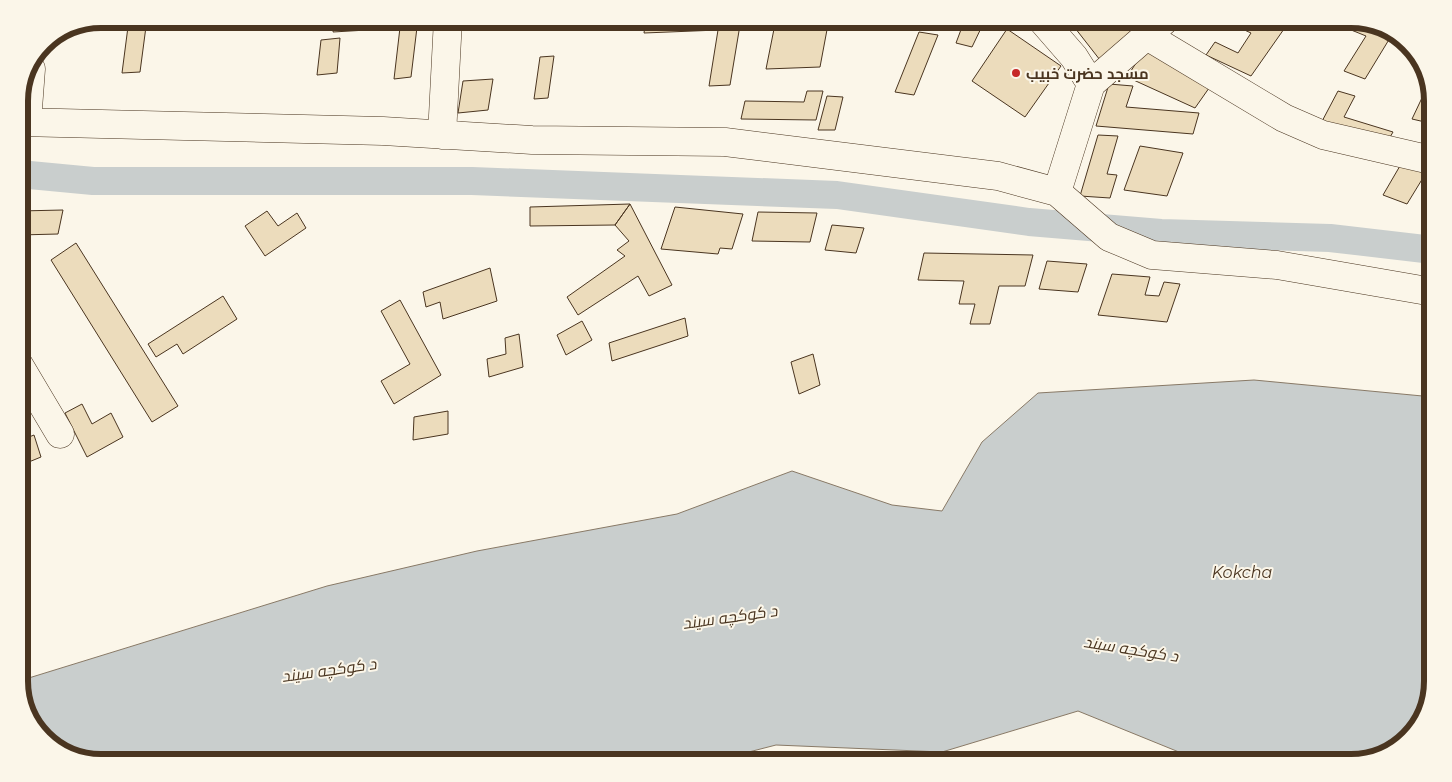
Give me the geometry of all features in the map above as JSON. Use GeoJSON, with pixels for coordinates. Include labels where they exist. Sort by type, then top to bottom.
{"type":"FeatureCollection","features":[{"type":"Feature","properties":{"kind":"street"},"geometry":{"type":"LineString","coordinates":[[442,135],[448,27]]}},
{"type":"Feature","properties":{"kind":"street"},"geometry":{"type":"LineString","coordinates":[[1047,27],[1074,57],[1091,84]]}},
{"type":"Feature","properties":{"kind":"street"},"geometry":{"type":"LineString","coordinates":[[1057,192],[1091,84],[1156,27],[1284,118],[1322,136],[1424,158]]}},
{"type":"Feature","properties":{"kind":"street"},"geometry":{"type":"LineString","coordinates":[[28,122],[383,131],[532,140],[725,142],[998,176],[1057,192],[1109,237],[1152,255],[1277,265],[1424,290]]}},
{"type":"Feature","properties":{"kind":"street"},"geometry":{"type":"LineString","coordinates":[[28,380],[60,434]]}},
{"type":"Feature","properties":{"kind":"water","name":"Kokcha"},"geometry":{"type":"Polygon","coordinates":[[[1254,380],[1424,396],[1424,691],[1417,714],[1406,730],[1384,747],[1361,754],[1184,754],[1078,711],[942,752],[776,745],[741,754],[100,754],[77,751],[60,742],[46,730],[31,705],[28,678],[327,586],[477,551],[677,514],[792,471],[892,505],[942,511],[982,442],[1038,393],[1254,380]]]}},
{"type":"Feature","properties":{"kind":"building"},"geometry":{"type":"Polygon","coordinates":[[[128,27],[146,27],[140,72],[122,73],[128,27]]]}},
{"type":"Feature","properties":{"kind":"building"},"geometry":{"type":"Polygon","coordinates":[[[334,27],[384,27],[384,29],[333,32],[334,27]]]}},
{"type":"Feature","properties":{"kind":"building"},"geometry":{"type":"Polygon","coordinates":[[[400,27],[417,27],[411,77],[394,79],[400,27]]]}},
{"type":"Feature","properties":{"kind":"building"},"geometry":{"type":"Polygon","coordinates":[[[645,27],[740,27],[730,85],[709,86],[718,30],[644,33],[645,27]]]}},
{"type":"Feature","properties":{"kind":"building"},"geometry":{"type":"Polygon","coordinates":[[[774,27],[828,27],[820,67],[766,69],[774,27]]]}},
{"type":"Feature","properties":{"kind":"building"},"geometry":{"type":"Polygon","coordinates":[[[962,27],[982,27],[972,47],[956,43],[962,27]]]}},
{"type":"Feature","properties":{"kind":"building"},"geometry":{"type":"Polygon","coordinates":[[[1074,27],[1139,27],[1100,60],[1074,27]]]}},
{"type":"Feature","properties":{"kind":"building"},"geometry":{"type":"Polygon","coordinates":[[[1238,27],[1280,27],[1284,29],[1251,76],[1206,55],[1215,42],[1238,53],[1251,33],[1238,27]]]}},
{"type":"Feature","properties":{"kind":"building"},"geometry":{"type":"Polygon","coordinates":[[[1344,27],[1375,31],[1390,39],[1365,79],[1344,71],[1366,36],[1344,27]]]}},
{"type":"Feature","properties":{"kind":"building","name":"مسجد حضرت خبیب"},"geometry":{"type":"Polygon","coordinates":[[[1007,29],[1061,66],[1025,117],[972,81],[1007,29]]]}},
{"type":"Feature","properties":{"kind":"building"},"geometry":{"type":"Polygon","coordinates":[[[919,32],[938,35],[914,95],[895,92],[919,32]]]}},
{"type":"Feature","properties":{"kind":"building"},"geometry":{"type":"Polygon","coordinates":[[[340,38],[337,73],[317,75],[321,40],[340,38]]]}},
{"type":"Feature","properties":{"kind":"building"},"geometry":{"type":"Polygon","coordinates":[[[1145,49],[1214,81],[1195,108],[1127,77],[1145,49]]]}},
{"type":"Feature","properties":{"kind":"building"},"geometry":{"type":"Polygon","coordinates":[[[554,56],[548,98],[534,99],[540,57],[554,56]]]}},
{"type":"Feature","properties":{"kind":"building"},"geometry":{"type":"Polygon","coordinates":[[[493,79],[488,110],[458,113],[463,81],[493,79]]]}},
{"type":"Feature","properties":{"kind":"building"},"geometry":{"type":"Polygon","coordinates":[[[1109,84],[1133,86],[1126,107],[1199,113],[1193,134],[1096,126],[1109,84]]]}},
{"type":"Feature","properties":{"kind":"building"},"geometry":{"type":"Polygon","coordinates":[[[807,91],[823,91],[816,120],[741,119],[745,101],[804,102],[807,91]]]}},
{"type":"Feature","properties":{"kind":"building"},"geometry":{"type":"Polygon","coordinates":[[[1338,91],[1355,96],[1344,117],[1393,132],[1385,146],[1319,127],[1338,91]]]}},
{"type":"Feature","properties":{"kind":"building"},"geometry":{"type":"Polygon","coordinates":[[[1424,94],[1424,122],[1412,119],[1424,94]]]}},
{"type":"Feature","properties":{"kind":"building"},"geometry":{"type":"Polygon","coordinates":[[[827,96],[843,97],[835,130],[818,130],[827,96]]]}},
{"type":"Feature","properties":{"kind":"building"},"geometry":{"type":"Polygon","coordinates":[[[1098,135],[1118,136],[1107,174],[1117,175],[1110,198],[1080,196],[1098,135]]]}},
{"type":"Feature","properties":{"kind":"building"},"geometry":{"type":"Polygon","coordinates":[[[1140,146],[1183,153],[1167,196],[1124,190],[1140,146]]]}},
{"type":"Feature","properties":{"kind":"building"},"geometry":{"type":"Polygon","coordinates":[[[1404,159],[1424,166],[1424,176],[1407,204],[1383,195],[1404,159]]]}},
{"type":"Feature","properties":{"kind":"building"},"geometry":{"type":"Polygon","coordinates":[[[630,204],[672,285],[649,296],[638,276],[578,315],[567,297],[625,256],[617,250],[629,241],[615,225],[630,204]]]}},
{"type":"Feature","properties":{"kind":"building"},"geometry":{"type":"Polygon","coordinates":[[[630,204],[615,225],[530,226],[530,207],[630,204]]]}},
{"type":"Feature","properties":{"kind":"building"},"geometry":{"type":"Polygon","coordinates":[[[675,207],[743,214],[732,249],[720,248],[718,254],[661,249],[675,207]]]}},
{"type":"Feature","properties":{"kind":"building"},"geometry":{"type":"Polygon","coordinates":[[[63,210],[58,234],[28,235],[28,211],[63,210]]]}},
{"type":"Feature","properties":{"kind":"building"},"geometry":{"type":"Polygon","coordinates":[[[267,211],[278,226],[297,213],[306,228],[265,256],[245,226],[267,211]]]}},
{"type":"Feature","properties":{"kind":"building"},"geometry":{"type":"Polygon","coordinates":[[[758,212],[817,213],[810,242],[752,241],[758,212]]]}},
{"type":"Feature","properties":{"kind":"building"},"geometry":{"type":"Polygon","coordinates":[[[832,225],[864,228],[856,253],[825,250],[832,225]]]}},
{"type":"Feature","properties":{"kind":"building"},"geometry":{"type":"Polygon","coordinates":[[[76,243],[178,406],[152,422],[51,260],[76,243]]]}},
{"type":"Feature","properties":{"kind":"building"},"geometry":{"type":"Polygon","coordinates":[[[924,253],[1033,255],[1025,286],[999,286],[990,324],[970,324],[975,304],[959,304],[964,281],[918,280],[924,253]]]}},
{"type":"Feature","properties":{"kind":"building"},"geometry":{"type":"Polygon","coordinates":[[[1047,261],[1087,264],[1078,292],[1039,289],[1047,261]]]}},
{"type":"Feature","properties":{"kind":"building"},"geometry":{"type":"Polygon","coordinates":[[[490,268],[497,301],[443,319],[440,302],[426,307],[423,292],[490,268]]]}},
{"type":"Feature","properties":{"kind":"building"},"geometry":{"type":"Polygon","coordinates":[[[1112,274],[1150,277],[1145,295],[1159,296],[1164,282],[1180,284],[1167,322],[1098,315],[1112,274]]]}},
{"type":"Feature","properties":{"kind":"building"},"geometry":{"type":"Polygon","coordinates":[[[223,296],[237,319],[183,354],[177,344],[156,357],[148,344],[223,296]]]}},
{"type":"Feature","properties":{"kind":"building"},"geometry":{"type":"Polygon","coordinates":[[[400,300],[441,375],[394,404],[381,381],[410,364],[381,311],[400,300]]]}},
{"type":"Feature","properties":{"kind":"building"},"geometry":{"type":"Polygon","coordinates":[[[685,318],[688,336],[612,361],[609,343],[685,318]]]}},
{"type":"Feature","properties":{"kind":"building"},"geometry":{"type":"Polygon","coordinates":[[[582,321],[592,340],[566,355],[557,335],[582,321]]]}},
{"type":"Feature","properties":{"kind":"building"},"geometry":{"type":"Polygon","coordinates":[[[519,334],[523,367],[489,377],[487,359],[506,354],[505,338],[519,334]]]}},
{"type":"Feature","properties":{"kind":"building"},"geometry":{"type":"Polygon","coordinates":[[[813,354],[820,385],[799,394],[791,362],[813,354]]]}},
{"type":"Feature","properties":{"kind":"building"},"geometry":{"type":"Polygon","coordinates":[[[82,404],[92,424],[111,413],[123,437],[87,457],[65,413],[82,404]]]}},
{"type":"Feature","properties":{"kind":"building"},"geometry":{"type":"Polygon","coordinates":[[[448,411],[448,434],[413,440],[414,417],[448,411]]]}},
{"type":"Feature","properties":{"kind":"building"},"geometry":{"type":"Polygon","coordinates":[[[34,435],[41,457],[28,462],[28,437],[34,435]]]}},
{"type":"Feature","properties":{"kind":"waterway"},"geometry":{"type":"LineString","coordinates":[[28,175],[93,181],[472,181],[837,195],[1029,222],[1161,233],[1330,238],[1424,249]]}},
{"type":"Feature","properties":{"kind":"place","name":"مسجد حضرت خبیب"},"geometry":{"type":"Point","coordinates":[1016,73]}},
{"type":"Feature","properties":{"kind":"water label","name":"د کوکچه سیند"},"geometry":{"type":"Point","coordinates":[730,617]}},
{"type":"Feature","properties":{"kind":"water label","name":"د کوکچه سیند"},"geometry":{"type":"Point","coordinates":[1131,649]}},
{"type":"Feature","properties":{"kind":"water label","name":"د کوکچه سیند"},"geometry":{"type":"Point","coordinates":[329,670]}}]}
